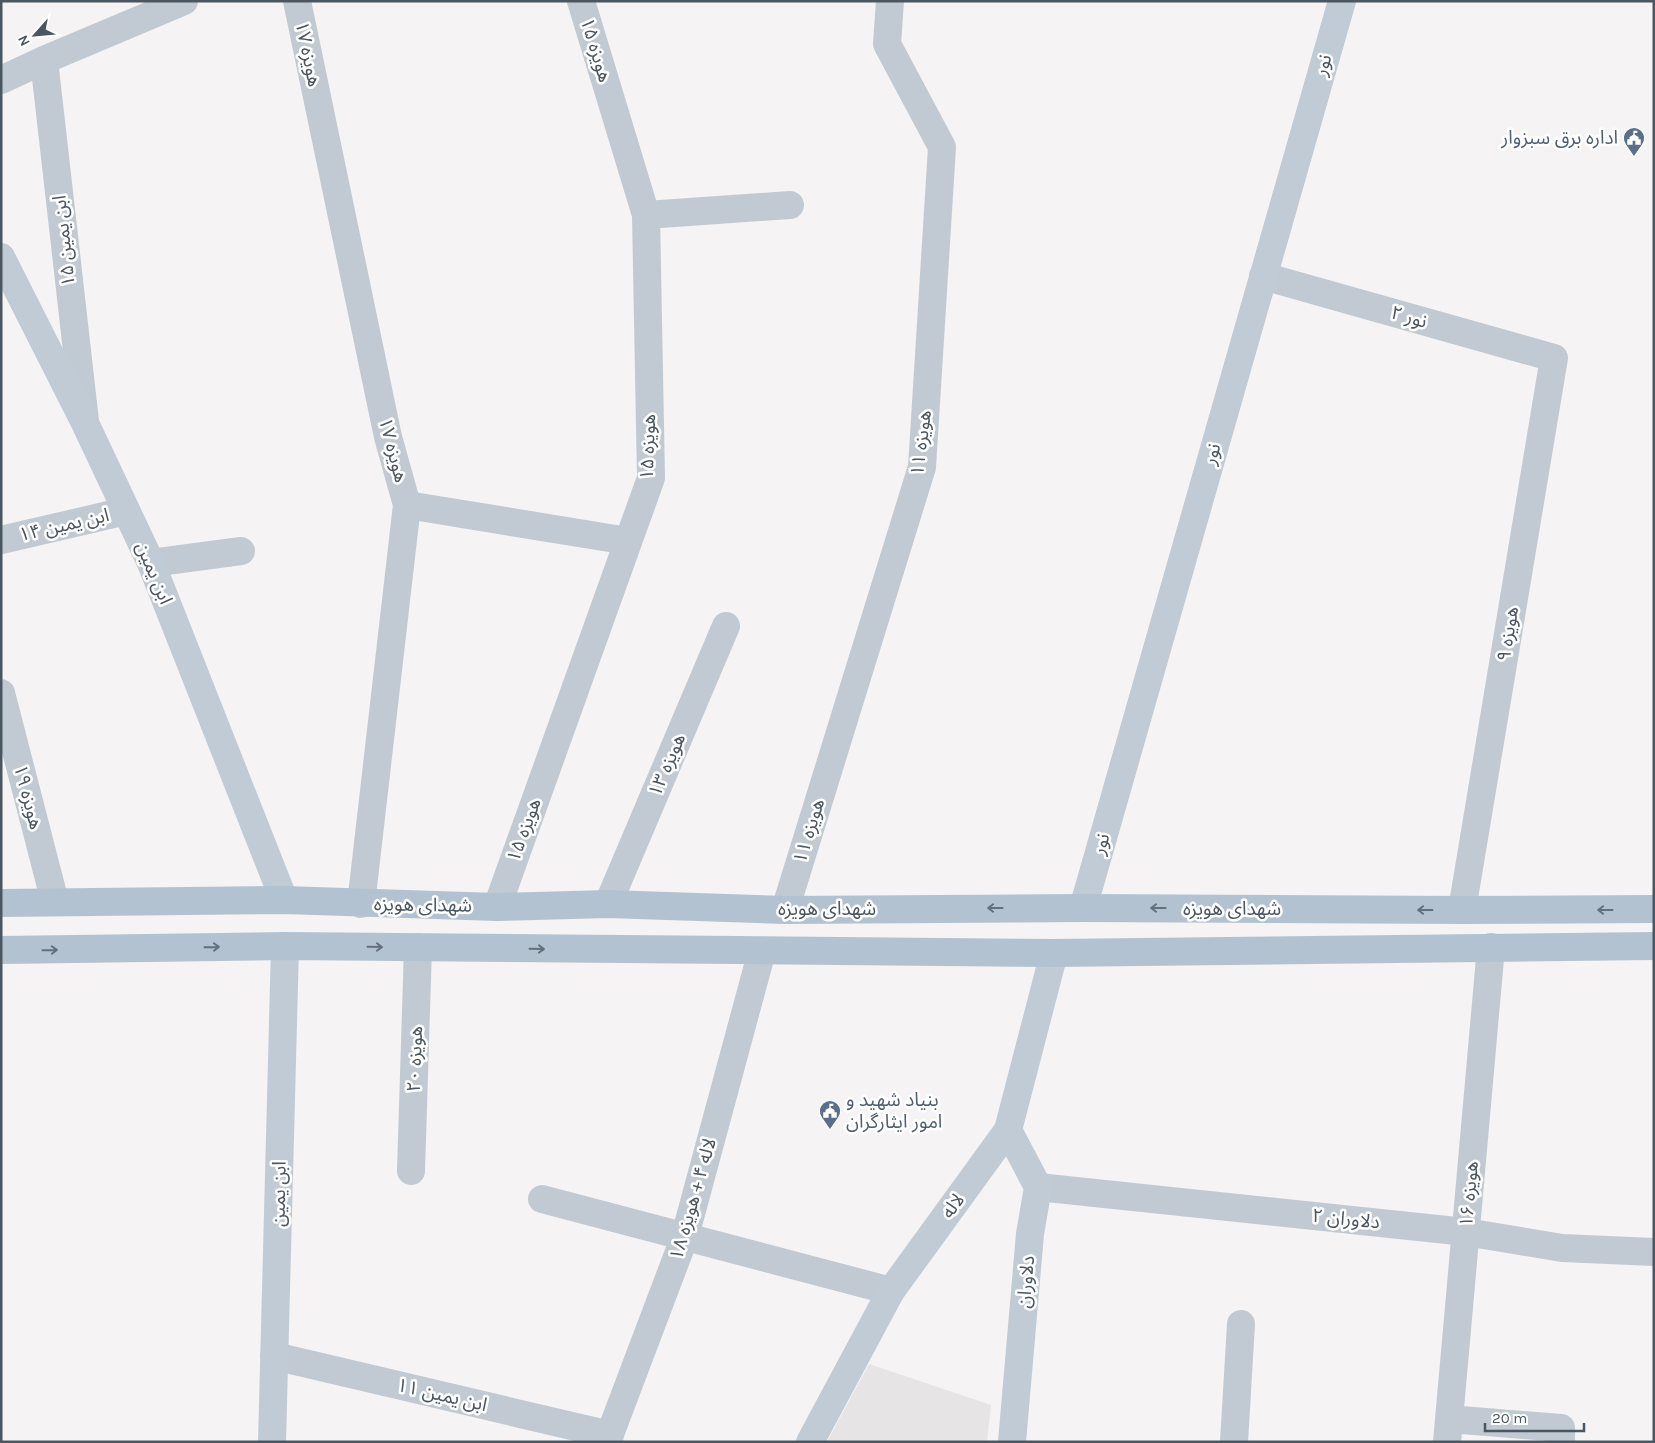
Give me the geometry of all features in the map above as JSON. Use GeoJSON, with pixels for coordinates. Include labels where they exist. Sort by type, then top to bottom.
{"type":"FeatureCollection","features":[{"type":"Feature","properties":{"kind":"main road","name":"شهدای هویزه"},"geometry":{"type":"LineString","coordinates":[[1,903],[284,900],[497,907],[608,904],[785,910],[1083,908],[1654,909]]}},
{"type":"Feature","properties":{"kind":"main road"},"geometry":{"type":"LineString","coordinates":[[1,950],[285,946],[1054,953],[1654,946]]}},
{"type":"Feature","properties":{"kind":"street"},"geometry":{"type":"LineString","coordinates":[[1,80],[184,1]]}},
{"type":"Feature","properties":{"kind":"street","name":"هویزه ۱۷"},"geometry":{"type":"LineString","coordinates":[[297,1],[388,436],[408,505],[361,904]]}},
{"type":"Feature","properties":{"kind":"street","name":"هویزه ۱۵"},"geometry":{"type":"LineString","coordinates":[[497,907],[651,478],[646,215],[581,1]]}},
{"type":"Feature","properties":{"kind":"street","name":"هویزه ۱۱"},"geometry":{"type":"LineString","coordinates":[[785,910],[922,467],[942,147],[887,44],[890,1]]}},
{"type":"Feature","properties":{"kind":"street","name":"نور"},"geometry":{"type":"LineString","coordinates":[[1083,908],[1342,1]]}},
{"type":"Feature","properties":{"kind":"street","name":"ابن یمین ۱۵"},"geometry":{"type":"LineString","coordinates":[[44,60],[85,423]]}},
{"type":"Feature","properties":{"kind":"street"},"geometry":{"type":"LineString","coordinates":[[646,215],[790,205]]}},
{"type":"Feature","properties":{"kind":"street","name":"ابن یمین"},"geometry":{"type":"LineString","coordinates":[[1,257],[85,423],[151,563],[284,900]]}},
{"type":"Feature","properties":{"kind":"street","name":"نور ۲"},"geometry":{"type":"LineString","coordinates":[[1263,276],[1554,358]]}},
{"type":"Feature","properties":{"kind":"street","name":"هویزه ۹"},"geometry":{"type":"LineString","coordinates":[[1462,910],[1554,358]]}},
{"type":"Feature","properties":{"kind":"street"},"geometry":{"type":"LineString","coordinates":[[408,505],[628,541]]}},
{"type":"Feature","properties":{"kind":"street","name":"ابن یمین ۱۴"},"geometry":{"type":"LineString","coordinates":[[1,540],[126,511]]}},
{"type":"Feature","properties":{"kind":"street"},"geometry":{"type":"LineString","coordinates":[[151,563],[241,551]]}},
{"type":"Feature","properties":{"kind":"street","name":"هویزه ۱۳"},"geometry":{"type":"LineString","coordinates":[[608,904],[726,626]]}},
{"type":"Feature","properties":{"kind":"street","name":"هویزه ۱۹"},"geometry":{"type":"LineString","coordinates":[[1,693],[55,902]]}},
{"type":"Feature","properties":{"kind":"street","name":"ابن یمین"},"geometry":{"type":"LineString","coordinates":[[272,1442],[285,946]]}},
{"type":"Feature","properties":{"kind":"street","name":"هویزه ۱۶"},"geometry":{"type":"LineString","coordinates":[[1448,1430],[1491,947]]}},
{"type":"Feature","properties":{"kind":"street","name":"هویزه ۲۰"},"geometry":{"type":"LineString","coordinates":[[411,1171],[418,948]]}},
{"type":"Feature","properties":{"kind":"street","name":"لاله ۴ + هویزه ۱۸"},"geometry":{"type":"LineString","coordinates":[[609,1438],[685,1236],[762,950]]}},
{"type":"Feature","properties":{"kind":"street","name":"لاله"},"geometry":{"type":"LineString","coordinates":[[810,1442],[891,1291],[1008,1130],[1054,953]]}},
{"type":"Feature","properties":{"kind":"street"},"geometry":{"type":"LineString","coordinates":[[1008,1130],[1038,1187]]}},
{"type":"Feature","properties":{"kind":"street","name":"دلاوران ۲"},"geometry":{"type":"LineString","coordinates":[[1038,1187],[1466,1232],[1562,1248],[1654,1252]]}},
{"type":"Feature","properties":{"kind":"street","name":"دلاوران"},"geometry":{"type":"LineString","coordinates":[[1012,1442],[1030,1234],[1038,1187]]}},
{"type":"Feature","properties":{"kind":"street"},"geometry":{"type":"LineString","coordinates":[[542,1199],[891,1291]]}},
{"type":"Feature","properties":{"kind":"street"},"geometry":{"type":"LineString","coordinates":[[1234,1442],[1241,1324]]}},
{"type":"Feature","properties":{"kind":"street","name":"ابن یمین ۱۱"},"geometry":{"type":"LineString","coordinates":[[274,1356],[609,1438]]}},
{"type":"Feature","properties":{"kind":"street"},"geometry":{"type":"LineString","coordinates":[[1448,1430],[1561,1428],[1561,1442]]}},
{"type":"Feature","properties":{"kind":"shaded area"},"geometry":{"type":"Polygon","coordinates":[[[869,1364],[991,1405],[987,1442],[827,1442],[869,1364]]]}},
{"type":"Feature","properties":{"kind":"place","name":"اداره برق سبزوار"},"geometry":{"type":"Point","coordinates":[1634,157]}},
{"type":"Feature","properties":{"kind":"place","name":"بنیاد شهید و امور ایثارگران"},"geometry":{"type":"Point","coordinates":[830,1130]}}]}
